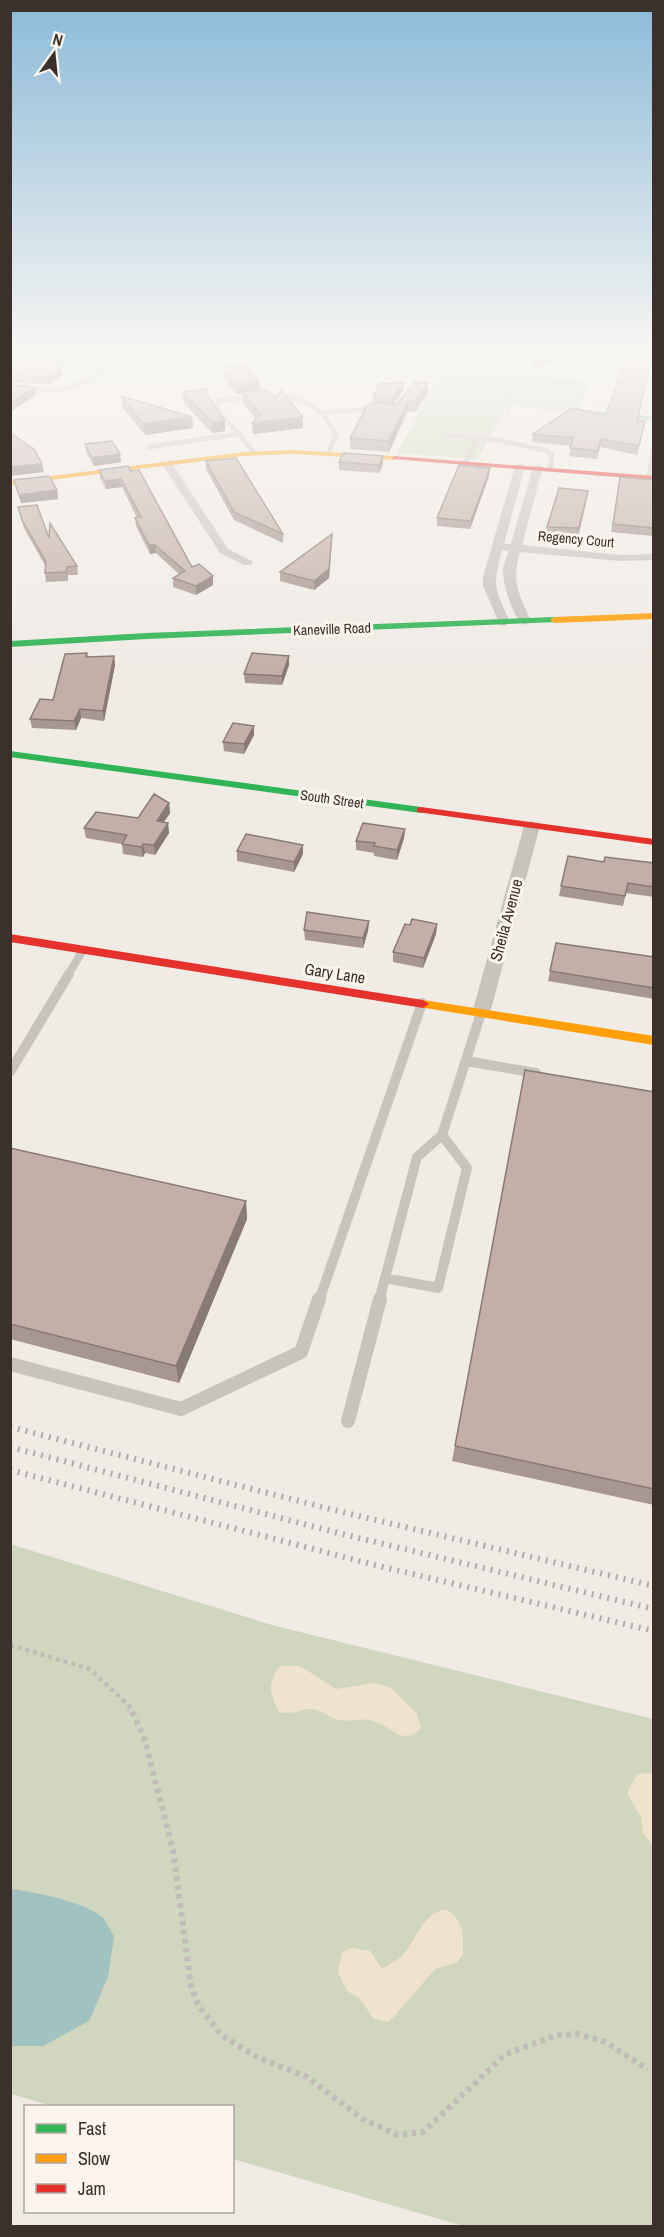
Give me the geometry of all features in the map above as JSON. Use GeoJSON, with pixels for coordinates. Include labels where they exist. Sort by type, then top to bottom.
{"type":"FeatureCollection","features":[{"type":"Feature","properties":{"kind":"street"},"geometry":{"type":"LineString","coordinates":[[10,483],[199,460]]}},
{"type":"Feature","properties":{"kind":"street"},"geometry":{"type":"LineString","coordinates":[[444,460],[651,478]]}},
{"type":"Feature","properties":{"kind":"street"},"geometry":{"type":"LineString","coordinates":[[167,464],[225,551],[248,563]]}},
{"type":"Feature","properties":{"kind":"street"},"geometry":{"type":"LineString","coordinates":[[504,622],[489,586],[489,577],[520,466]]}},
{"type":"Feature","properties":{"kind":"street"},"geometry":{"type":"LineString","coordinates":[[525,621],[508,579],[515,548],[544,468]]}},
{"type":"Feature","properties":{"kind":"street","name":"Regency Court"},"geometry":{"type":"LineString","coordinates":[[496,546],[620,558],[654,557]]}},
{"type":"Feature","properties":{"kind":"street","name":"Kaneville Road"},"geometry":{"type":"LineString","coordinates":[[10,644],[134,636],[654,616]]}},
{"type":"Feature","properties":{"kind":"street","name":"South Street"},"geometry":{"type":"LineString","coordinates":[[10,754],[654,842]]}},
{"type":"Feature","properties":{"kind":"street","name":"Sheila Avenue"},"geometry":{"type":"LineString","coordinates":[[481,1013],[532,826]]}},
{"type":"Feature","properties":{"kind":"street","name":"Gary Lane"},"geometry":{"type":"LineString","coordinates":[[10,938],[654,1041]]}},
{"type":"Feature","properties":{"kind":"lane"},"geometry":{"type":"LineString","coordinates":[[544,468],[549,460]]}},
{"type":"Feature","properties":{"kind":"lane"},"geometry":{"type":"LineString","coordinates":[[651,478],[652,460]]}},
{"type":"Feature","properties":{"kind":"lane"},"geometry":{"type":"LineString","coordinates":[[10,1072],[83,950]]}},
{"type":"Feature","properties":{"kind":"lane"},"geometry":{"type":"LineString","coordinates":[[10,1364],[181,1409],[301,1352],[422,1004]]}},
{"type":"Feature","properties":{"kind":"lane"},"geometry":{"type":"LineString","coordinates":[[348,1420],[417,1157],[442,1135],[481,1013]]}},
{"type":"Feature","properties":{"kind":"lane"},"geometry":{"type":"LineString","coordinates":[[466,1061],[548,1075]]}},
{"type":"Feature","properties":{"kind":"lane"},"geometry":{"type":"LineString","coordinates":[[385,1278],[438,1288],[467,1168],[442,1135]]}},
{"type":"Feature","properties":{"kind":"path"},"geometry":{"type":"LineString","coordinates":[[10,1645],[90,1669],[129,1706],[144,1737],[173,1850],[191,1986],[198,2005],[221,2035],[257,2057],[307,2077],[363,2120],[398,2135],[423,2132],[506,2054],[557,2036],[578,2034],[605,2042],[648,2069]]}},
{"type":"Feature","properties":{"kind":"green space"},"geometry":{"type":"Polygon","coordinates":[[[10,1544],[272,1625],[653,1719],[653,2226],[463,2226],[234,2159],[234,2105],[49,2105],[11,2094],[10,1544]]]}},
{"type":"Feature","properties":{"kind":"sand"},"geometry":{"type":"Polygon","coordinates":[[[280,1666],[300,1666],[336,1689],[374,1683],[390,1687],[417,1714],[421,1728],[407,1736],[395,1733],[376,1722],[340,1720],[314,1709],[289,1713],[279,1712],[271,1693],[271,1683],[280,1666]]]}},
{"type":"Feature","properties":{"kind":"sand"},"geometry":{"type":"Polygon","coordinates":[[[637,1774],[654,1774],[653,1845],[643,1833],[641,1817],[627,1793],[637,1774]]]}},
{"type":"Feature","properties":{"kind":"sand"},"geometry":{"type":"Polygon","coordinates":[[[446,1909],[457,1919],[462,1929],[463,1955],[457,1962],[435,1969],[389,2022],[374,2019],[359,1998],[347,1991],[338,1972],[342,1952],[352,1948],[370,1951],[382,1969],[402,1956],[420,1928],[431,1916],[446,1909]]]}},
{"type":"Feature","properties":{"kind":"water"},"geometry":{"type":"Polygon","coordinates":[[[11,1889],[45,1895],[85,1907],[102,1917],[114,1937],[108,1977],[89,2021],[43,2046],[11,2046],[11,1889]]]}},
{"type":"Feature","properties":{"kind":"building"},"geometry":{"type":"Polygon","coordinates":[[[10,460],[40,460],[42,464],[10,467],[10,460]]]}},
{"type":"Feature","properties":{"kind":"building"},"geometry":{"type":"Polygon","coordinates":[[[237,460],[283,534],[234,512],[206,461],[237,460]]]}},
{"type":"Feature","properties":{"kind":"building"},"geometry":{"type":"Polygon","coordinates":[[[340,460],[381,460],[379,465],[340,460]]]}},
{"type":"Feature","properties":{"kind":"building"},"geometry":{"type":"Polygon","coordinates":[[[459,465],[490,468],[471,521],[437,518],[459,465]]]}},
{"type":"Feature","properties":{"kind":"building"},"geometry":{"type":"Polygon","coordinates":[[[128,466],[131,471],[139,470],[192,567],[199,564],[213,576],[196,586],[173,578],[185,571],[155,545],[149,545],[135,518],[141,517],[121,479],[105,481],[99,470],[128,466]]]}},
{"type":"Feature","properties":{"kind":"building"},"geometry":{"type":"Polygon","coordinates":[[[49,476],[57,490],[19,495],[14,480],[49,476]]]}},
{"type":"Feature","properties":{"kind":"building"},"geometry":{"type":"Polygon","coordinates":[[[620,477],[654,480],[654,528],[613,524],[620,477]]]}},
{"type":"Feature","properties":{"kind":"building"},"geometry":{"type":"Polygon","coordinates":[[[559,488],[588,491],[579,528],[547,527],[559,488]]]}},
{"type":"Feature","properties":{"kind":"building"},"geometry":{"type":"Polygon","coordinates":[[[37,505],[49,538],[50,523],[77,566],[67,567],[66,572],[45,573],[46,562],[22,520],[18,507],[37,505]]]}},
{"type":"Feature","properties":{"kind":"building"},"geometry":{"type":"Polygon","coordinates":[[[332,534],[329,569],[314,581],[280,572],[332,534]]]}},
{"type":"Feature","properties":{"kind":"building"},"geometry":{"type":"Polygon","coordinates":[[[87,653],[86,657],[114,656],[103,711],[80,709],[74,721],[30,719],[40,699],[53,700],[65,654],[87,653]]]}},
{"type":"Feature","properties":{"kind":"building"},"geometry":{"type":"Polygon","coordinates":[[[252,653],[289,656],[282,676],[244,674],[252,653]]]}},
{"type":"Feature","properties":{"kind":"building"},"geometry":{"type":"Polygon","coordinates":[[[233,723],[254,726],[244,744],[223,742],[233,723]]]}},
{"type":"Feature","properties":{"kind":"building"},"geometry":{"type":"Polygon","coordinates":[[[154,794],[169,803],[157,821],[168,823],[154,845],[143,844],[141,847],[122,844],[127,835],[84,828],[96,812],[138,818],[154,794]]]}},
{"type":"Feature","properties":{"kind":"building"},"geometry":{"type":"Polygon","coordinates":[[[363,823],[405,829],[397,850],[374,846],[375,843],[356,841],[363,823]]]}},
{"type":"Feature","properties":{"kind":"building"},"geometry":{"type":"Polygon","coordinates":[[[246,834],[303,845],[294,862],[237,851],[246,834]]]}},
{"type":"Feature","properties":{"kind":"building"},"geometry":{"type":"Polygon","coordinates":[[[568,856],[604,862],[605,857],[654,863],[654,887],[628,883],[625,896],[561,886],[568,856]]]}},
{"type":"Feature","properties":{"kind":"building"},"geometry":{"type":"Polygon","coordinates":[[[307,912],[369,921],[363,938],[304,930],[307,912]]]}},
{"type":"Feature","properties":{"kind":"building"},"geometry":{"type":"Polygon","coordinates":[[[412,919],[437,924],[424,958],[393,952],[405,924],[410,925],[412,919]]]}},
{"type":"Feature","properties":{"kind":"building"},"geometry":{"type":"Polygon","coordinates":[[[556,943],[654,957],[654,988],[550,971],[556,943]]]}},
{"type":"Feature","properties":{"kind":"building"},"geometry":{"type":"Polygon","coordinates":[[[525,1070],[654,1092],[654,1489],[455,1446],[525,1070]]]}},
{"type":"Feature","properties":{"kind":"building"},"geometry":{"type":"Polygon","coordinates":[[[10,1148],[246,1201],[176,1366],[10,1324],[10,1148]]]}},
{"type":"Feature","properties":{"kind":"railway"},"geometry":{"type":"LineString","coordinates":[[10,1427],[342,1512],[654,1586]]}},
{"type":"Feature","properties":{"kind":"railway"},"geometry":{"type":"LineString","coordinates":[[10,1447],[338,1533],[654,1609]]}},
{"type":"Feature","properties":{"kind":"railway"},"geometry":{"type":"LineString","coordinates":[[10,1470],[383,1567],[654,1631]]}},
{"type":"Feature","properties":{"kind":"traffic: fast"},"geometry":{"type":"LineString","coordinates":[[10,644],[146,636],[554,620]]}},
{"type":"Feature","properties":{"kind":"traffic: fast"},"geometry":{"type":"LineString","coordinates":[[10,754],[421,810]]}},
{"type":"Feature","properties":{"kind":"traffic: slow"},"geometry":{"type":"LineString","coordinates":[[10,483],[192,460]]}},
{"type":"Feature","properties":{"kind":"traffic: slow"},"geometry":{"type":"LineString","coordinates":[[554,620],[654,616]]}},
{"type":"Feature","properties":{"kind":"traffic: slow"},"geometry":{"type":"LineString","coordinates":[[423,1004],[654,1041]]}},
{"type":"Feature","properties":{"kind":"traffic: jam"},"geometry":{"type":"LineString","coordinates":[[425,460],[654,478]]}},
{"type":"Feature","properties":{"kind":"traffic: jam"},"geometry":{"type":"LineString","coordinates":[[421,810],[654,842]]}},
{"type":"Feature","properties":{"kind":"traffic: jam"},"geometry":{"type":"LineString","coordinates":[[10,938],[423,1004]]}}]}
